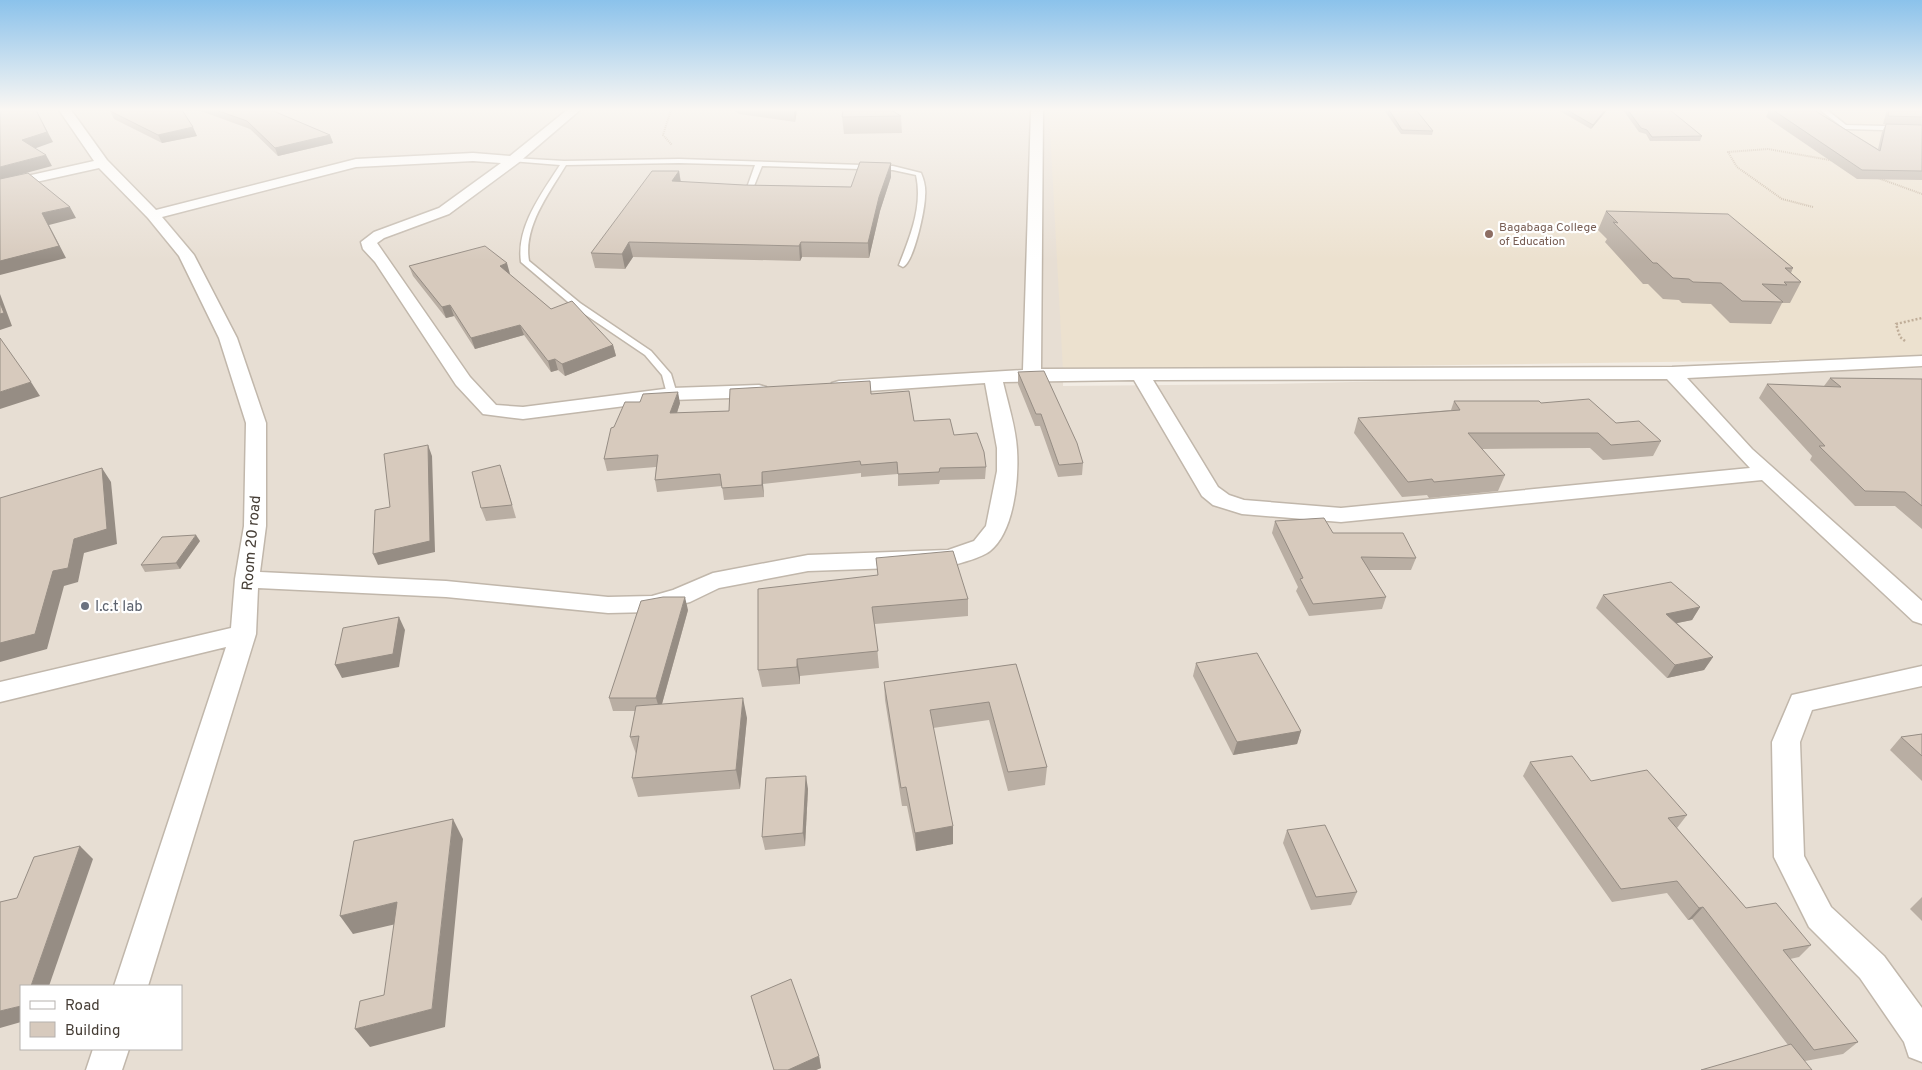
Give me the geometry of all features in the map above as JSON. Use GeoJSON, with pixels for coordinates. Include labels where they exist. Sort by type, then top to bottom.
{"type":"FeatureCollection","features":[{"type":"Feature","properties":{"kind":"street","name":"Room 20 road"},"geometry":{"type":"LineString","coordinates":[[100,160],[153,215],[186,255],[228,338],[256,423],[255,526],[247,579],[244,634],[131,985]]}},
{"type":"Feature","properties":{"kind":"street"},"geometry":{"type":"LineString","coordinates":[[153,215],[356,163],[428,160]]}},
{"type":"Feature","properties":{"kind":"street"},"geometry":{"type":"LineString","coordinates":[[513,160],[444,211],[372,239],[369,242],[371,249],[381,258],[463,381],[490,410],[523,413],[672,394],[774,390]]}},
{"type":"Feature","properties":{"kind":"street"},"geometry":{"type":"LineString","coordinates":[[1032,375],[1036,160]]}},
{"type":"Feature","properties":{"kind":"street"},"geometry":{"type":"LineString","coordinates":[[0,186],[102,163]]}},
{"type":"Feature","properties":{"kind":"street"},"geometry":{"type":"LineString","coordinates":[[824,388],[1032,375],[1672,373],[1922,361]]}},
{"type":"Feature","properties":{"kind":"street"},"geometry":{"type":"LineString","coordinates":[[1672,373],[1727,434],[1767,473],[1922,615]]}},
{"type":"Feature","properties":{"kind":"street"},"geometry":{"type":"LineString","coordinates":[[1140,374],[1210,491],[1222,500],[1242,507],[1341,515],[1767,473]]}},
{"type":"Feature","properties":{"kind":"street"},"geometry":{"type":"LineString","coordinates":[[247,579],[446,589],[608,605],[652,604],[681,596],[713,581],[808,563],[951,558],[982,546],[997,528],[1007,471],[1007,448],[993,378]]}},
{"type":"Feature","properties":{"kind":"street"},"geometry":{"type":"LineString","coordinates":[[0,692],[244,634]]}},
{"type":"Feature","properties":{"kind":"street"},"geometry":{"type":"LineString","coordinates":[[1922,676],[1801,702],[1786,742],[1789,858],[1820,917],[1872,966],[1920,1035],[1922,1044]]}},
{"type":"Feature","properties":{"kind":"street"},"geometry":{"type":"LineString","coordinates":[[104,1070],[111,1050]]}},
{"type":"Feature","properties":{"kind":"lane"},"geometry":{"type":"LineString","coordinates":[[513,160],[564,163],[679,161],[892,168],[919,174],[922,188],[916,229],[903,265]]}},
{"type":"Feature","properties":{"kind":"lane"},"geometry":{"type":"LineString","coordinates":[[564,163],[528,227],[522,253],[525,262],[577,305],[648,353],[666,374],[672,394]]}},
{"type":"Feature","properties":{"kind":"lane"},"geometry":{"type":"LineString","coordinates":[[748,196],[759,164]]}},
{"type":"Feature","properties":{"kind":"path"},"geometry":{"type":"LineString","coordinates":[[1733,160],[1737,167],[1782,199],[1813,207]]}},
{"type":"Feature","properties":{"kind":"path"},"geometry":{"type":"LineString","coordinates":[[1827,160],[1843,163]]}},
{"type":"Feature","properties":{"kind":"path"},"geometry":{"type":"LineString","coordinates":[[1876,178],[1922,194]]}},
{"type":"Feature","properties":{"kind":"path"},"geometry":{"type":"LineString","coordinates":[[1908,342],[1900,337],[1896,324],[1922,318]]}},
{"type":"Feature","properties":{"kind":"shaded area"},"geometry":{"type":"Polygon","coordinates":[[[0,160],[1070,160],[1063,386],[1271,384],[1922,368],[1922,1070],[0,1070],[0,160]]]}},
{"type":"Feature","properties":{"kind":"shaded area","name":"Bagabaga College of Education"},"geometry":{"type":"Polygon","coordinates":[[[1052,160],[1922,160],[1922,358],[1063,371],[1052,160]]]}},
{"type":"Feature","properties":{"kind":"building"},"geometry":{"type":"Polygon","coordinates":[[[0,160],[27,160],[0,167],[0,160]]]}},
{"type":"Feature","properties":{"kind":"building"},"geometry":{"type":"Polygon","coordinates":[[[1847,160],[1922,160],[1922,171],[1862,170],[1847,160]]]}},
{"type":"Feature","properties":{"kind":"building"},"geometry":{"type":"Polygon","coordinates":[[[860,162],[891,163],[879,197],[868,243],[801,242],[799,246],[629,242],[622,254],[591,253],[652,171],[679,171],[672,181],[744,185],[851,187],[860,162]]]}},
{"type":"Feature","properties":{"kind":"building"},"geometry":{"type":"Polygon","coordinates":[[[28,173],[70,207],[42,213],[59,246],[0,261],[0,179],[28,173]]]}},
{"type":"Feature","properties":{"kind":"building"},"geometry":{"type":"Polygon","coordinates":[[[1606,211],[1728,214],[1793,268],[1785,268],[1801,282],[1784,282],[1787,285],[1762,284],[1783,302],[1742,301],[1721,283],[1693,282],[1689,279],[1673,278],[1657,263],[1653,263],[1613,222],[1618,223],[1606,211]]]}},
{"type":"Feature","properties":{"kind":"building"},"geometry":{"type":"Polygon","coordinates":[[[485,246],[507,263],[500,266],[551,309],[572,301],[613,345],[562,364],[555,359],[548,361],[520,325],[471,338],[450,305],[442,307],[409,266],[485,246]]]}},
{"type":"Feature","properties":{"kind":"building"},"geometry":{"type":"Polygon","coordinates":[[[0,303],[4,313],[0,314],[0,303]]]}},
{"type":"Feature","properties":{"kind":"building"},"geometry":{"type":"Polygon","coordinates":[[[0,338],[31,382],[0,392],[0,338]]]}},
{"type":"Feature","properties":{"kind":"building"},"geometry":{"type":"Polygon","coordinates":[[[1044,371],[1077,443],[1083,463],[1059,465],[1041,414],[1036,414],[1018,372],[1044,371]]]}},
{"type":"Feature","properties":{"kind":"building"},"geometry":{"type":"Polygon","coordinates":[[[1830,378],[1922,379],[1922,506],[1905,492],[1865,491],[1819,446],[1825,446],[1767,384],[1841,387],[1830,378]]]}},
{"type":"Feature","properties":{"kind":"building"},"geometry":{"type":"Polygon","coordinates":[[[870,381],[871,394],[909,391],[914,421],[950,419],[954,435],[977,433],[984,452],[986,467],[940,468],[939,472],[898,474],[897,462],[861,465],[860,461],[762,472],[762,485],[722,488],[720,474],[655,480],[658,455],[604,459],[611,428],[614,427],[625,402],[640,402],[643,394],[678,392],[670,413],[729,411],[730,389],[870,381]]]}},
{"type":"Feature","properties":{"kind":"building"},"geometry":{"type":"Polygon","coordinates":[[[1589,399],[1616,423],[1639,421],[1661,441],[1611,445],[1598,433],[1468,433],[1505,475],[1434,482],[1432,479],[1408,482],[1358,418],[1460,410],[1454,401],[1539,401],[1541,403],[1589,399]]]}},
{"type":"Feature","properties":{"kind":"building"},"geometry":{"type":"Polygon","coordinates":[[[428,445],[430,541],[373,554],[375,510],[390,507],[384,454],[428,445]]]}},
{"type":"Feature","properties":{"kind":"building"},"geometry":{"type":"Polygon","coordinates":[[[500,465],[512,505],[481,508],[472,472],[500,465]]]}},
{"type":"Feature","properties":{"kind":"building"},"geometry":{"type":"Polygon","coordinates":[[[102,468],[107,529],[74,539],[68,568],[53,571],[35,634],[0,643],[0,498],[102,468]]]}},
{"type":"Feature","properties":{"kind":"building"},"geometry":{"type":"Polygon","coordinates":[[[1324,518],[1333,533],[1403,533],[1416,558],[1361,557],[1386,597],[1313,604],[1300,579],[1303,578],[1275,521],[1324,518]]]}},
{"type":"Feature","properties":{"kind":"building"},"geometry":{"type":"Polygon","coordinates":[[[196,535],[176,563],[141,565],[162,537],[196,535]]]}},
{"type":"Feature","properties":{"kind":"building"},"geometry":{"type":"Polygon","coordinates":[[[953,551],[968,599],[872,607],[878,651],[797,659],[797,667],[758,670],[758,589],[878,575],[876,558],[953,551]]]}},
{"type":"Feature","properties":{"kind":"building"},"geometry":{"type":"Polygon","coordinates":[[[1671,582],[1700,607],[1666,614],[1713,657],[1675,665],[1603,595],[1671,582]]]}},
{"type":"Feature","properties":{"kind":"building"},"geometry":{"type":"Polygon","coordinates":[[[663,597],[685,597],[656,698],[609,698],[641,601],[663,597]]]}},
{"type":"Feature","properties":{"kind":"building"},"geometry":{"type":"Polygon","coordinates":[[[399,617],[393,654],[335,665],[343,628],[399,617]]]}},
{"type":"Feature","properties":{"kind":"building"},"geometry":{"type":"Polygon","coordinates":[[[1257,653],[1301,731],[1237,742],[1196,663],[1257,653]]]}},
{"type":"Feature","properties":{"kind":"building"},"geometry":{"type":"Polygon","coordinates":[[[1016,664],[1047,767],[1008,772],[989,702],[930,710],[953,826],[915,833],[906,787],[901,788],[884,682],[1016,664]]]}},
{"type":"Feature","properties":{"kind":"building"},"geometry":{"type":"Polygon","coordinates":[[[743,698],[736,770],[632,778],[639,736],[630,737],[636,706],[743,698]]]}},
{"type":"Feature","properties":{"kind":"building"},"geometry":{"type":"Polygon","coordinates":[[[1922,734],[1922,756],[1901,737],[1922,734]]]}},
{"type":"Feature","properties":{"kind":"building"},"geometry":{"type":"Polygon","coordinates":[[[1572,756],[1591,781],[1647,770],[1687,815],[1668,818],[1746,908],[1776,903],[1811,945],[1783,950],[1858,1042],[1814,1050],[1703,907],[1699,908],[1677,881],[1621,889],[1530,762],[1572,756]]]}},
{"type":"Feature","properties":{"kind":"building"},"geometry":{"type":"Polygon","coordinates":[[[806,776],[803,833],[762,837],[766,778],[806,776]]]}},
{"type":"Feature","properties":{"kind":"building"},"geometry":{"type":"Polygon","coordinates":[[[453,819],[432,1009],[355,1029],[360,1001],[384,995],[397,902],[340,916],[354,841],[453,819]]]}},
{"type":"Feature","properties":{"kind":"building"},"geometry":{"type":"Polygon","coordinates":[[[1325,825],[1357,892],[1316,897],[1287,830],[1325,825]]]}},
{"type":"Feature","properties":{"kind":"building"},"geometry":{"type":"Polygon","coordinates":[[[80,846],[31,985],[20,985],[20,1006],[0,1011],[0,902],[17,898],[34,857],[80,846]]]}},
{"type":"Feature","properties":{"kind":"building"},"geometry":{"type":"Polygon","coordinates":[[[791,979],[819,1056],[788,1070],[774,1070],[751,996],[791,979]]]}},
{"type":"Feature","properties":{"kind":"building"},"geometry":{"type":"Polygon","coordinates":[[[1791,1044],[1812,1070],[1701,1070],[1791,1044]]]}},
{"type":"Feature","properties":{"kind":"place","name":"Bagabaga College of Education"},"geometry":{"type":"Point","coordinates":[1489,234]}},
{"type":"Feature","properties":{"kind":"place","name":"I.c.t lab"},"geometry":{"type":"Point","coordinates":[85,606]}}]}
